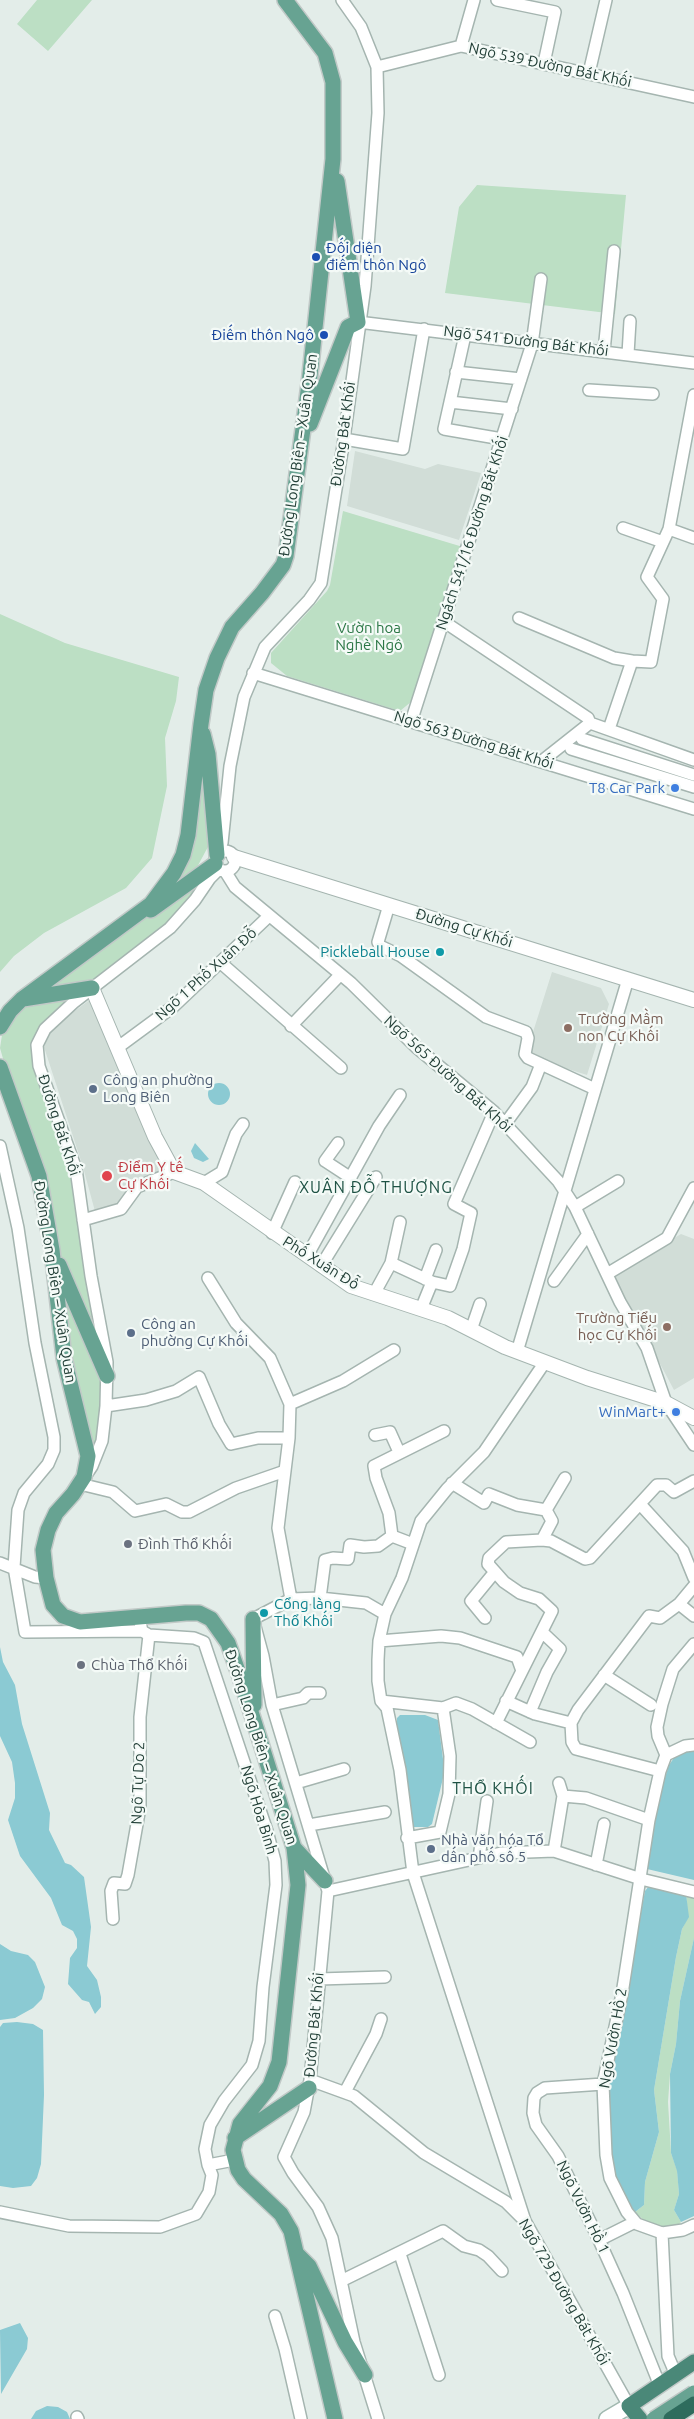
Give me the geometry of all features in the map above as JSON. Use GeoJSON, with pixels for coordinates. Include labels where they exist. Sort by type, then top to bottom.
{"type":"FeatureCollection","features":[{"type":"Feature","properties":{"kind":"highway"},"geometry":{"type":"LineString","coordinates":[[640,2419],[629,2406],[694,2362]]}},
{"type":"Feature","properties":{"kind":"highway"},"geometry":{"type":"LineString","coordinates":[[660,2386],[684,2419]]}},
{"type":"Feature","properties":{"kind":"highway"},"geometry":{"type":"LineString","coordinates":[[671,2419],[694,2404]]}},
{"type":"Feature","properties":{"kind":"main road","name":"Đường Long Biên – Xuân Quan"},"geometry":{"type":"LineString","coordinates":[[0,1027],[10,1011],[22,999],[151,904],[174,873],[183,855],[188,834],[206,690],[217,658],[232,627],[262,593],[283,565],[302,444],[333,159],[333,82],[325,53],[285,0]]}},
{"type":"Feature","properties":{"kind":"main road"},"geometry":{"type":"LineString","coordinates":[[302,444],[348,327],[358,322],[333,159]]}},
{"type":"Feature","properties":{"kind":"main road"},"geometry":{"type":"LineString","coordinates":[[123,924],[161,904],[222,861],[208,754],[201,724]]}},
{"type":"Feature","properties":{"kind":"main road"},"geometry":{"type":"LineString","coordinates":[[22,999],[92,988]]}},
{"type":"Feature","properties":{"kind":"main road","name":"Đường Long Biên – Xuân Quan"},"geometry":{"type":"LineString","coordinates":[[0,1067],[39,1176],[52,1250],[64,1358],[88,1456],[84,1477],[56,1513],[48,1530],[43,1550],[46,1578],[53,1605],[63,1616],[80,1622],[143,1628],[199,1613],[211,1619],[228,1643],[294,1848],[298,1885],[279,2062],[270,2086],[248,2111],[234,2138],[232,2150],[238,2170],[250,2187],[286,2221],[296,2253],[335,2419]]}},
{"type":"Feature","properties":{"kind":"main road"},"geometry":{"type":"LineString","coordinates":[[52,1250],[107,1376]]}},
{"type":"Feature","properties":{"kind":"main road"},"geometry":{"type":"LineString","coordinates":[[253,1619],[255,1724]]}},
{"type":"Feature","properties":{"kind":"main road"},"geometry":{"type":"LineString","coordinates":[[294,1848],[327,1886]]}},
{"type":"Feature","properties":{"kind":"main road"},"geometry":{"type":"LineString","coordinates":[[234,2138],[309,2084]]}},
{"type":"Feature","properties":{"kind":"main road"},"geometry":{"type":"LineString","coordinates":[[296,2253],[309,2266],[345,2342],[365,2375]]}},
{"type":"Feature","properties":{"kind":"main road"},"geometry":{"type":"LineString","coordinates":[[654,2419],[694,2393]]}},
{"type":"Feature","properties":{"kind":"main road"},"geometry":{"type":"LineString","coordinates":[[607,2419],[629,2406]]}},
{"type":"Feature","properties":{"kind":"street","name":"Đường Bát Khối"},"geometry":{"type":"LineString","coordinates":[[80,1484],[92,1466],[100,1448],[106,1406],[106,1350],[91,1276],[74,1162],[39,1066],[37,1045],[45,1029],[92,988],[170,928],[195,900],[222,861],[221,835],[230,766],[244,697],[266,647],[309,600],[321,583],[344,439],[364,286],[378,112],[377,67],[361,27],[342,0]]}},
{"type":"Feature","properties":{"kind":"street"},"geometry":{"type":"LineString","coordinates":[[461,46],[474,0]]}},
{"type":"Feature","properties":{"kind":"street"},"geometry":{"type":"LineString","coordinates":[[497,0],[555,12],[544,63]]}},
{"type":"Feature","properties":{"kind":"street"},"geometry":{"type":"LineString","coordinates":[[588,73],[606,0]]}},
{"type":"Feature","properties":{"kind":"street","name":"Ngõ 539 Đường Bát Khối"},"geometry":{"type":"LineString","coordinates":[[377,67],[461,46],[694,97]]}},
{"type":"Feature","properties":{"kind":"street"},"geometry":{"type":"LineString","coordinates":[[604,351],[614,251]]}},
{"type":"Feature","properties":{"kind":"street","name":"Ngách 541/16 Đường Bát Khối"},"geometry":{"type":"LineString","coordinates":[[411,722],[522,379],[532,344],[541,279]]}},
{"type":"Feature","properties":{"kind":"street"},"geometry":{"type":"LineString","coordinates":[[628,354],[630,320]]}},
{"type":"Feature","properties":{"kind":"street","name":"Ngõ 541 Đường Bát Khối"},"geometry":{"type":"LineString","coordinates":[[358,322],[694,363]]}},
{"type":"Feature","properties":{"kind":"street"},"geometry":{"type":"LineString","coordinates":[[344,439],[404,449],[424,329]]}},
{"type":"Feature","properties":{"kind":"street"},"geometry":{"type":"LineString","coordinates":[[465,334],[444,429],[502,439]]}},
{"type":"Feature","properties":{"kind":"street"},"geometry":{"type":"LineString","coordinates":[[456,372],[522,379]]}},
{"type":"Feature","properties":{"kind":"street"},"geometry":{"type":"LineString","coordinates":[[589,390],[653,394]]}},
{"type":"Feature","properties":{"kind":"street"},"geometry":{"type":"LineString","coordinates":[[520,618],[614,658],[651,662],[663,599],[648,577],[669,529],[692,418],[694,394]]}},
{"type":"Feature","properties":{"kind":"street"},"geometry":{"type":"LineString","coordinates":[[450,402],[512,410]]}},
{"type":"Feature","properties":{"kind":"street"},"geometry":{"type":"LineString","coordinates":[[623,528],[663,542]]}},
{"type":"Feature","properties":{"kind":"street"},"geometry":{"type":"LineString","coordinates":[[669,529],[694,538]]}},
{"type":"Feature","properties":{"kind":"street"},"geometry":{"type":"LineString","coordinates":[[444,621],[588,718],[590,723],[692,768]]}},
{"type":"Feature","properties":{"kind":"street"},"geometry":{"type":"LineString","coordinates":[[609,730],[632,661]]}},
{"type":"Feature","properties":{"kind":"street","name":"Ngõ 563 Đường Bát Khối"},"geometry":{"type":"LineString","coordinates":[[253,673],[694,809]]}},
{"type":"Feature","properties":{"kind":"street"},"geometry":{"type":"LineString","coordinates":[[542,761],[590,723]]}},
{"type":"Feature","properties":{"kind":"street"},"geometry":{"type":"LineString","coordinates":[[582,739],[692,768]]}},
{"type":"Feature","properties":{"kind":"street"},"geometry":{"type":"LineString","coordinates":[[570,749],[689,786]]}},
{"type":"Feature","properties":{"kind":"street"},"geometry":{"type":"LineString","coordinates":[[679,805],[689,786],[692,768]]}},
{"type":"Feature","properties":{"kind":"street","name":"Đường Cự Khối"},"geometry":{"type":"LineString","coordinates":[[222,861],[390,905],[694,1000]]}},
{"type":"Feature","properties":{"kind":"street","name":"Ngõ 565 Đường Bát Khối"},"geometry":{"type":"LineString","coordinates":[[222,861],[235,887],[340,974],[416,1047],[494,1112],[558,1181],[575,1207],[647,1348],[666,1403],[694,1445]]}},
{"type":"Feature","properties":{"kind":"street"},"geometry":{"type":"LineString","coordinates":[[390,905],[378,942],[380,946],[401,956],[486,1017],[526,1032],[528,1036],[526,1056],[595,1089]]}},
{"type":"Feature","properties":{"kind":"street","name":"Ngõ 1 Phố Xuân Đỗ"},"geometry":{"type":"LineString","coordinates":[[117,1048],[174,1006],[269,916]]}},
{"type":"Feature","properties":{"kind":"street"},"geometry":{"type":"LineString","coordinates":[[221,963],[341,1068]]}},
{"type":"Feature","properties":{"kind":"street"},"geometry":{"type":"LineString","coordinates":[[291,1026],[340,974]]}},
{"type":"Feature","properties":{"kind":"street"},"geometry":{"type":"LineString","coordinates":[[517,1352],[628,979]]}},
{"type":"Feature","properties":{"kind":"street"},"geometry":{"type":"LineString","coordinates":[[83,1220],[121,1209],[137,1188],[174,1172],[154,1137],[92,988]]}},
{"type":"Feature","properties":{"kind":"street"},"geometry":{"type":"LineString","coordinates":[[505,1124],[532,1086],[541,1064]]}},
{"type":"Feature","properties":{"kind":"street"},"geometry":{"type":"LineString","coordinates":[[307,1256],[379,1126],[400,1095]]}},
{"type":"Feature","properties":{"kind":"street"},"geometry":{"type":"LineString","coordinates":[[391,1263],[429,1280],[450,1286],[472,1213],[454,1204],[494,1112]]}},
{"type":"Feature","properties":{"kind":"street"},"geometry":{"type":"LineString","coordinates":[[204,1183],[222,1172],[236,1134],[243,1124]]}},
{"type":"Feature","properties":{"kind":"street"},"geometry":{"type":"LineString","coordinates":[[338,1143],[325,1161],[351,1178]]}},
{"type":"Feature","properties":{"kind":"street"},"geometry":{"type":"LineString","coordinates":[[0,1146],[18,1228],[35,1343],[54,1438],[54,1450],[48,1464],[24,1493],[18,1510],[14,1567],[25,1632],[143,1628]]}},
{"type":"Feature","properties":{"kind":"street","name":"Phố Xuân Đỗ"},"geometry":{"type":"LineString","coordinates":[[174,1172],[204,1183],[272,1233],[351,1286],[448,1318],[517,1352],[666,1403],[694,1418]]}},
{"type":"Feature","properties":{"kind":"street"},"geometry":{"type":"LineString","coordinates":[[321,1266],[376,1177]]}},
{"type":"Feature","properties":{"kind":"street"},"geometry":{"type":"LineString","coordinates":[[575,1207],[618,1181]]}},
{"type":"Feature","properties":{"kind":"street"},"geometry":{"type":"LineString","coordinates":[[272,1233],[295,1182]]}},
{"type":"Feature","properties":{"kind":"street"},"geometry":{"type":"LineString","coordinates":[[608,1274],[667,1238],[694,1188]]}},
{"type":"Feature","properties":{"kind":"street"},"geometry":{"type":"LineString","coordinates":[[374,1294],[391,1263],[400,1222]]}},
{"type":"Feature","properties":{"kind":"street"},"geometry":{"type":"LineString","coordinates":[[554,1282],[588,1234]]}},
{"type":"Feature","properties":{"kind":"street"},"geometry":{"type":"LineString","coordinates":[[421,1309],[436,1250]]}},
{"type":"Feature","properties":{"kind":"street"},"geometry":{"type":"LineString","coordinates":[[208,1278],[236,1324],[270,1358],[290,1404],[289,1438],[278,1528],[291,1599]]}},
{"type":"Feature","properties":{"kind":"street"},"geometry":{"type":"LineString","coordinates":[[471,1330],[480,1304]]}},
{"type":"Feature","properties":{"kind":"street"},"geometry":{"type":"LineString","coordinates":[[290,1404],[343,1382],[394,1350]]}},
{"type":"Feature","properties":{"kind":"street"},"geometry":{"type":"LineString","coordinates":[[525,2221],[413,1873],[407,1838],[400,1770],[387,1708],[381,1701],[378,1681],[379,1641],[385,1614],[402,1578],[420,1520],[452,1483],[484,1452],[545,1362]]}},
{"type":"Feature","properties":{"kind":"street"},"geometry":{"type":"LineString","coordinates":[[106,1406],[146,1400],[176,1392],[199,1377],[219,1424],[231,1444],[258,1438],[289,1438]]}},
{"type":"Feature","properties":{"kind":"street"},"geometry":{"type":"LineString","coordinates":[[392,1536],[389,1513],[376,1478],[374,1466],[444,1430]]}},
{"type":"Feature","properties":{"kind":"street"},"geometry":{"type":"LineString","coordinates":[[375,1436],[390,1432],[399,1452]]}},
{"type":"Feature","properties":{"kind":"street"},"geometry":{"type":"LineString","coordinates":[[80,1484],[113,1492],[135,1511],[166,1504],[182,1512],[189,1512],[236,1488],[285,1471]]}},
{"type":"Feature","properties":{"kind":"street"},"geometry":{"type":"LineString","coordinates":[[546,1510],[565,1478]]}},
{"type":"Feature","properties":{"kind":"street"},"geometry":{"type":"LineString","coordinates":[[486,1618],[471,1601],[491,1568],[490,1558],[506,1542],[551,1541],[584,1559],[590,1558],[657,1485],[666,1485],[674,1492],[694,1481]]}},
{"type":"Feature","properties":{"kind":"street"},"geometry":{"type":"LineString","coordinates":[[452,1483],[484,1503],[489,1494],[517,1505],[546,1510]]}},
{"type":"Feature","properties":{"kind":"street"},"geometry":{"type":"LineString","coordinates":[[640,1504],[684,1551],[694,1578]]}},
{"type":"Feature","properties":{"kind":"street"},"geometry":{"type":"LineString","coordinates":[[542,1540],[552,1522],[546,1510]]}},
{"type":"Feature","properties":{"kind":"street"},"geometry":{"type":"LineString","coordinates":[[392,1536],[413,1544]]}},
{"type":"Feature","properties":{"kind":"street"},"geometry":{"type":"LineString","coordinates":[[320,1598],[326,1560],[334,1558],[348,1559],[350,1545],[378,1546],[392,1536]]}},
{"type":"Feature","properties":{"kind":"street"},"geometry":{"type":"LineString","coordinates":[[0,1563],[35,1577],[46,1578]]}},
{"type":"Feature","properties":{"kind":"street"},"geometry":{"type":"LineString","coordinates":[[491,1568],[511,1588],[540,1599],[552,1611],[496,1723]]}},
{"type":"Feature","properties":{"kind":"street"},"geometry":{"type":"LineString","coordinates":[[660,1771],[576,1749],[572,1742],[570,1723],[649,1616],[660,1618],[679,1604],[694,1586]]}},
{"type":"Feature","properties":{"kind":"street"},"geometry":{"type":"LineString","coordinates":[[253,1619],[291,1599],[320,1598],[366,1603],[385,1614]]}},
{"type":"Feature","properties":{"kind":"street"},"geometry":{"type":"LineString","coordinates":[[679,1604],[694,1616]]}},
{"type":"Feature","properties":{"kind":"street","name":"Đường Bát Khối"},"geometry":{"type":"LineString","coordinates":[[253,1619],[272,1705],[327,1886],[309,2084],[304,2112],[284,2156],[293,2173],[318,2207],[332,2238],[354,2342],[378,2419]]}},
{"type":"Feature","properties":{"kind":"street","name":"Ngõ Tự Do 2"},"geometry":{"type":"LineString","coordinates":[[113,1919],[111,1891],[114,1883],[125,1884],[140,1807],[140,1717],[143,1628]]}},
{"type":"Feature","properties":{"kind":"street","name":"Ngõ Hòa Bình"},"geometry":{"type":"LineString","coordinates":[[143,1628],[194,1638],[204,1642],[268,1831],[275,1861],[276,1885],[263,1986],[259,2041],[252,2065],[224,2101],[210,2125],[205,2149],[208,2165]]}},
{"type":"Feature","properties":{"kind":"street"},"geometry":{"type":"LineString","coordinates":[[530,1712],[547,1672],[560,1649],[542,1632]]}},
{"type":"Feature","properties":{"kind":"street"},"geometry":{"type":"LineString","coordinates":[[379,1641],[441,1636],[460,1638],[517,1657],[522,1671]]}},
{"type":"Feature","properties":{"kind":"street"},"geometry":{"type":"LineString","coordinates":[[694,1644],[673,1669],[657,1727],[658,1736],[666,1755],[684,1746],[694,1745]]}},
{"type":"Feature","properties":{"kind":"street"},"geometry":{"type":"LineString","coordinates":[[604,1675],[651,1705]]}},
{"type":"Feature","properties":{"kind":"street"},"geometry":{"type":"LineString","coordinates":[[272,1705],[303,1698],[308,1693],[320,1692]]}},
{"type":"Feature","properties":{"kind":"street"},"geometry":{"type":"LineString","coordinates":[[381,1701],[443,1708],[456,1704],[472,1709],[530,1742]]}},
{"type":"Feature","properties":{"kind":"street"},"geometry":{"type":"LineString","coordinates":[[506,1702],[530,1712],[570,1723]]}},
{"type":"Feature","properties":{"kind":"street"},"geometry":{"type":"LineString","coordinates":[[407,1838],[440,1832],[449,1794],[450,1756],[443,1708]]}},
{"type":"Feature","properties":{"kind":"street","name":"Ngõ Vườn Hồ 2"},"geometry":{"type":"LineString","coordinates":[[634,2222],[620,2201],[610,2178],[606,2146],[603,2084],[619,2008],[649,1820],[660,1771],[666,1755]]}},
{"type":"Feature","properties":{"kind":"street"},"geometry":{"type":"LineString","coordinates":[[296,1783],[344,1769]]}},
{"type":"Feature","properties":{"kind":"street"},"geometry":{"type":"LineString","coordinates":[[554,1851],[562,1796],[559,1783]]}},
{"type":"Feature","properties":{"kind":"street"},"geometry":{"type":"LineString","coordinates":[[562,1796],[586,1798],[649,1820]]}},
{"type":"Feature","properties":{"kind":"street"},"geometry":{"type":"LineString","coordinates":[[479,1858],[486,1801]]}},
{"type":"Feature","properties":{"kind":"street"},"geometry":{"type":"LineString","coordinates":[[309,1825],[385,1812]]}},
{"type":"Feature","properties":{"kind":"street"},"geometry":{"type":"LineString","coordinates":[[596,1865],[604,1824]]}},
{"type":"Feature","properties":{"kind":"street"},"geometry":{"type":"LineString","coordinates":[[327,1886],[413,1873],[500,1853],[554,1851],[641,1879],[694,1892]]}},
{"type":"Feature","properties":{"kind":"street"},"geometry":{"type":"LineString","coordinates":[[319,1979],[385,1977]]}},
{"type":"Feature","properties":{"kind":"street"},"geometry":{"type":"LineString","coordinates":[[345,2092],[376,2034],[381,2019]]}},
{"type":"Feature","properties":{"kind":"street","name":"Ngõ 729 Đường Bát Khối"},"geometry":{"type":"LineString","coordinates":[[309,2084],[345,2092],[354,2096],[424,2154],[506,2202],[525,2221],[629,2406]]}},
{"type":"Feature","properties":{"kind":"street","name":"Ngõ Vườn Hồ 1"},"geometry":{"type":"LineString","coordinates":[[603,2084],[545,2088],[537,2092],[533,2103],[536,2125],[558,2156],[599,2240],[660,2386]]}},
{"type":"Feature","properties":{"kind":"street"},"geometry":{"type":"LineString","coordinates":[[0,2212],[69,2226],[160,2227],[196,2214],[209,2192],[212,2176],[208,2165],[234,2160]]}},
{"type":"Feature","properties":{"kind":"street"},"geometry":{"type":"LineString","coordinates":[[599,2240],[634,2222],[662,2233],[683,2230],[694,2225]]}},
{"type":"Feature","properties":{"kind":"street"},"geometry":{"type":"LineString","coordinates":[[341,2281],[400,2254],[443,2231],[464,2246],[479,2250],[488,2256],[502,2272]]}},
{"type":"Feature","properties":{"kind":"street"},"geometry":{"type":"LineString","coordinates":[[662,2233],[668,2356],[676,2375]]}},
{"type":"Feature","properties":{"kind":"street"},"geometry":{"type":"LineString","coordinates":[[400,2254],[439,2375]]}},
{"type":"Feature","properties":{"kind":"street"},"geometry":{"type":"LineString","coordinates":[[275,2316],[302,2419]]}},
{"type":"Feature","properties":{"kind":"street"},"geometry":{"type":"LineString","coordinates":[[650,2361],[668,2356]]}},
{"type":"Feature","properties":{"kind":"shaded area"},"geometry":{"type":"Polygon","coordinates":[[[355,451],[425,469],[438,464],[481,473],[459,540],[347,506],[355,451]]]}},
{"type":"Feature","properties":{"kind":"shaded area","name":"Trường Mầm non Cự Khối"},"geometry":{"type":"Polygon","coordinates":[[[552,972],[601,988],[609,1004],[587,1075],[536,1059],[527,1051],[552,972]]]}},
{"type":"Feature","properties":{"kind":"shaded area","name":"Công an phường Long Biên"},"geometry":{"type":"Polygon","coordinates":[[[91,999],[166,1172],[120,1207],[96,1215],[83,1167],[44,1047],[48,1033],[53,1027],[91,999]]]}},
{"type":"Feature","properties":{"kind":"shaded area","name":"Trường Tiểu học Cự Khối"},"geometry":{"type":"Polygon","coordinates":[[[681,1234],[694,1239],[694,1378],[674,1390],[613,1275],[681,1234]]]}},
{"type":"Feature","properties":{"kind":"green space"},"geometry":{"type":"Polygon","coordinates":[[[37,0],[92,0],[48,51],[17,24],[37,0]]]}},
{"type":"Feature","properties":{"kind":"green space"},"geometry":{"type":"Polygon","coordinates":[[[477,185],[626,195],[615,314],[445,293],[459,207],[477,185]]]}},
{"type":"Feature","properties":{"kind":"green space","name":"Vườn hoa Nghè Ngô"},"geometry":{"type":"Polygon","coordinates":[[[343,511],[463,547],[412,701],[400,711],[287,676],[271,663],[271,653],[327,591],[330,585],[343,511]]]}},
{"type":"Feature","properties":{"kind":"green space"},"geometry":{"type":"Polygon","coordinates":[[[0,614],[65,643],[179,677],[176,701],[165,738],[167,786],[152,858],[126,888],[44,933],[14,956],[0,972],[0,614]]]}},
{"type":"Feature","properties":{"kind":"green space"},"geometry":{"type":"Polygon","coordinates":[[[202,752],[210,843],[195,871],[159,897],[173,879],[202,752]]]}},
{"type":"Feature","properties":{"kind":"green space"},"geometry":{"type":"Polygon","coordinates":[[[203,878],[185,907],[146,942],[96,980],[37,992],[99,944],[203,878]]]}},
{"type":"Feature","properties":{"kind":"green space"},"geometry":{"type":"Polygon","coordinates":[[[79,995],[41,1026],[34,1037],[32,1051],[68,1152],[99,1341],[59,1257],[0,1048],[2,1035],[7,1023],[23,1003],[79,995]]]}},
{"type":"Feature","properties":{"kind":"green space"},"geometry":{"type":"Polygon","coordinates":[[[58,1274],[100,1375],[102,1395],[96,1444],[92,1455],[73,1371],[58,1274]]]}},
{"type":"Feature","properties":{"kind":"green space"},"geometry":{"type":"Polygon","coordinates":[[[686,1894],[694,1897],[694,1938],[680,2001],[668,2102],[671,2153],[677,2170],[679,2194],[674,2210],[681,2222],[677,2226],[662,2228],[647,2223],[635,2212],[644,2205],[645,2182],[659,2132],[654,2090],[676,1957],[682,1929],[688,1917],[686,1894]]]}},
{"type":"Feature","properties":{"kind":"water"},"geometry":{"type":"Polygon","coordinates":[[[219,1083],[227,1086],[230,1094],[227,1102],[219,1105],[211,1102],[208,1094],[211,1086],[219,1083]]]}},
{"type":"Feature","properties":{"kind":"water"},"geometry":{"type":"Polygon","coordinates":[[[195,1143],[209,1159],[203,1162],[194,1158],[191,1151],[195,1143]]]}},
{"type":"Feature","properties":{"kind":"water"},"geometry":{"type":"Polygon","coordinates":[[[0,1647],[3,1662],[15,1685],[22,1724],[50,1813],[49,1830],[65,1863],[71,1865],[84,1877],[91,1927],[87,1966],[97,1980],[101,1997],[101,2007],[95,2014],[89,2002],[82,2000],[68,1984],[70,1958],[77,1948],[77,1939],[73,1931],[62,1925],[51,1898],[20,1856],[8,1820],[15,1798],[15,1783],[12,1762],[0,1736],[0,1647]]]}},
{"type":"Feature","properties":{"kind":"water"},"geometry":{"type":"Polygon","coordinates":[[[400,1715],[425,1715],[438,1720],[443,1759],[443,1778],[432,1824],[428,1827],[411,1827],[397,1728],[397,1718],[400,1715]]]}},
{"type":"Feature","properties":{"kind":"water"},"geometry":{"type":"Polygon","coordinates":[[[694,1749],[694,1880],[647,1869],[654,1812],[669,1765],[676,1755],[694,1749]]]}},
{"type":"Feature","properties":{"kind":"water"},"geometry":{"type":"Polygon","coordinates":[[[649,1886],[686,1894],[689,1917],[682,1929],[676,1957],[654,2090],[659,2132],[645,2182],[644,2205],[635,2212],[615,2182],[609,2140],[608,2078],[645,1891],[649,1886]]]}},
{"type":"Feature","properties":{"kind":"water"},"geometry":{"type":"Polygon","coordinates":[[[694,1938],[694,2216],[681,2222],[674,2210],[679,2194],[677,2171],[671,2153],[670,2074],[676,2044],[680,2001],[694,1938]]]}},
{"type":"Feature","properties":{"kind":"water"},"geometry":{"type":"Polygon","coordinates":[[[0,1944],[11,1951],[28,1955],[35,1962],[45,1987],[42,1999],[33,2008],[15,2018],[0,2020],[0,1944]]]}},
{"type":"Feature","properties":{"kind":"water"},"geometry":{"type":"Polygon","coordinates":[[[3,2023],[33,2024],[43,2030],[44,2095],[41,2164],[37,2178],[31,2186],[13,2188],[0,2186],[0,2027],[3,2023]]]}},
{"type":"Feature","properties":{"kind":"water"},"geometry":{"type":"Polygon","coordinates":[[[20,2323],[28,2338],[27,2349],[1,2394],[0,2330],[20,2323]]]}},
{"type":"Feature","properties":{"kind":"water"},"geometry":{"type":"Polygon","coordinates":[[[47,2406],[58,2407],[67,2412],[70,2419],[31,2419],[36,2411],[47,2406]]]}},
{"type":"Feature","properties":{"kind":"place","name":"Đối diện điếm thôn Ngô"},"geometry":{"type":"Point","coordinates":[316,257]}},
{"type":"Feature","properties":{"kind":"place","name":"Điếm thôn Ngô"},"geometry":{"type":"Point","coordinates":[324,335]}},
{"type":"Feature","properties":{"kind":"place","name":"T8 Car Park"},"geometry":{"type":"Point","coordinates":[675,788]}},
{"type":"Feature","properties":{"kind":"place","name":"Pickleball House"},"geometry":{"type":"Point","coordinates":[440,952]}},
{"type":"Feature","properties":{"kind":"place","name":"Trường Mầm non Cự Khối"},"geometry":{"type":"Point","coordinates":[568,1028]}},
{"type":"Feature","properties":{"kind":"place","name":"Công an phường Long Biên"},"geometry":{"type":"Point","coordinates":[93,1089]}},
{"type":"Feature","properties":{"kind":"place","name":"Điểm Y tế Cự Khối"},"geometry":{"type":"Point","coordinates":[107,1176]}},
{"type":"Feature","properties":{"kind":"place","name":"Trường Tiểu học Cự Khối"},"geometry":{"type":"Point","coordinates":[667,1327]}},
{"type":"Feature","properties":{"kind":"place","name":"Công an phường Cự Khối"},"geometry":{"type":"Point","coordinates":[131,1333]}},
{"type":"Feature","properties":{"kind":"place","name":"WinMart+"},"geometry":{"type":"Point","coordinates":[676,1412]}},
{"type":"Feature","properties":{"kind":"place","name":"Đình Thổ Khối"},"geometry":{"type":"Point","coordinates":[128,1544]}},
{"type":"Feature","properties":{"kind":"place","name":"Cổng làng Thổ Khối"},"geometry":{"type":"Point","coordinates":[264,1613]}},
{"type":"Feature","properties":{"kind":"place","name":"Chùa Thổ Khối"},"geometry":{"type":"Point","coordinates":[81,1665]}},
{"type":"Feature","properties":{"kind":"place","name":"Nhà văn hóa Tổ dấn phố số 5"},"geometry":{"type":"Point","coordinates":[431,1849]}},
{"type":"Feature","properties":{"kind":"district","name":"XUÂN ĐỖ THƯỢNG"},"geometry":{"type":"Point","coordinates":[376,1188]}},
{"type":"Feature","properties":{"kind":"district","name":"THỔ KHỐI"},"geometry":{"type":"Point","coordinates":[493,1789]}}]}
